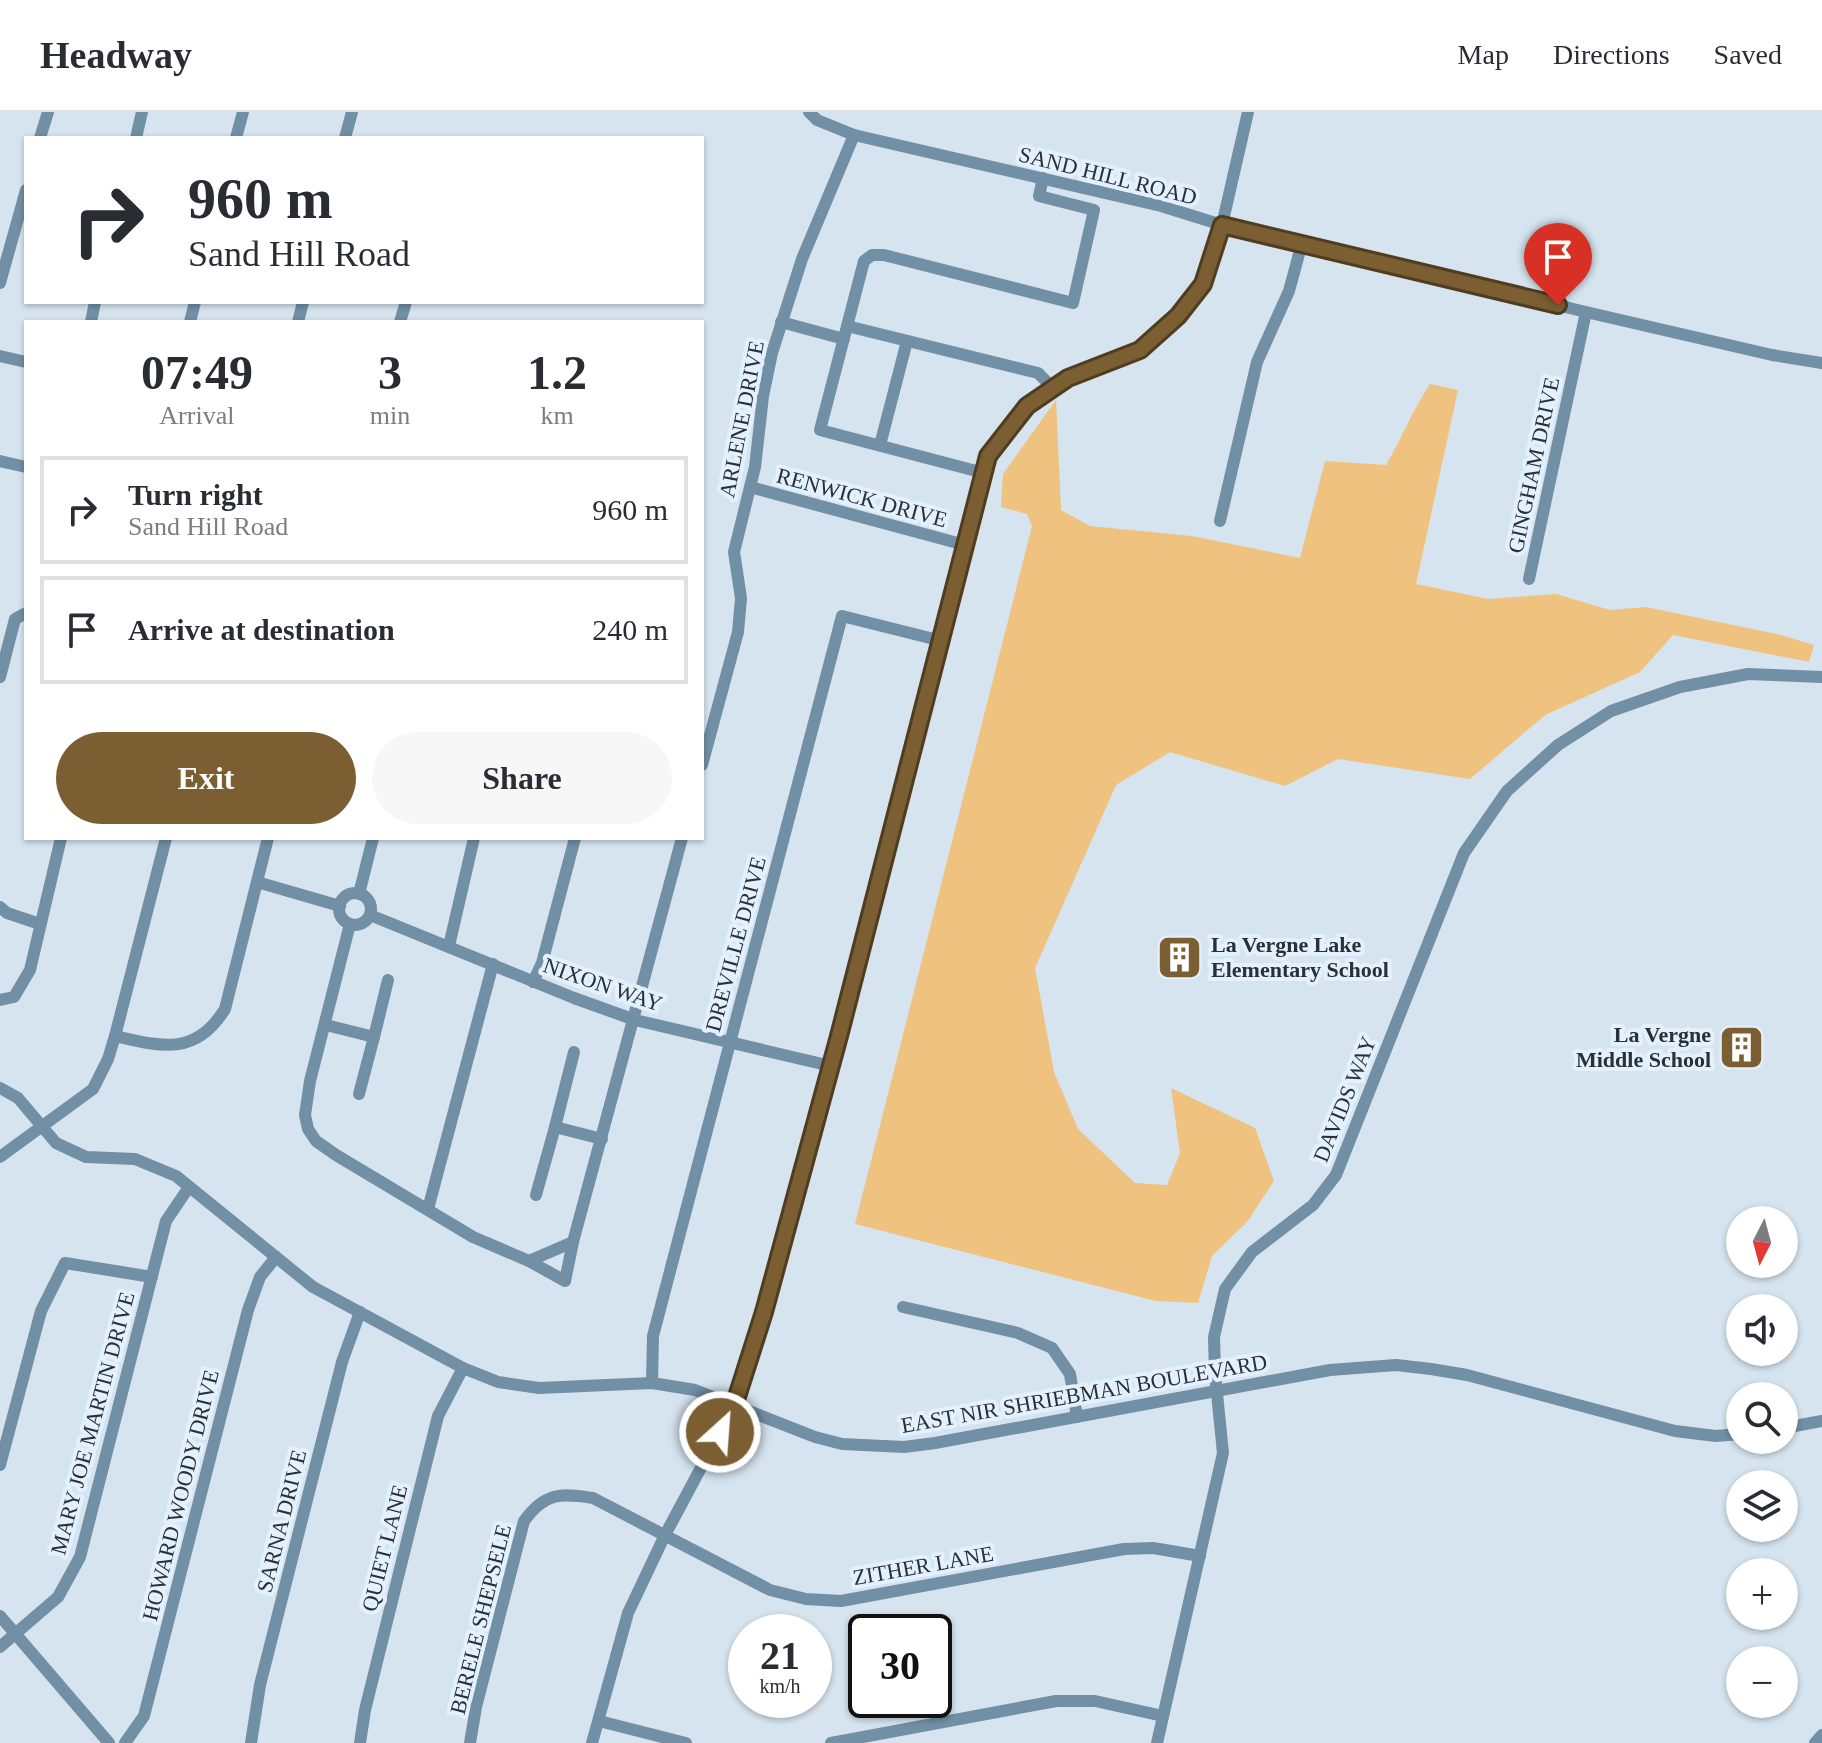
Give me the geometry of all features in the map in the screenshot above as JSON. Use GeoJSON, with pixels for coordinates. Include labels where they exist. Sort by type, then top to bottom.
{"type":"FeatureCollection","features":[{"type":"Feature","properties":{"kind":"street"},"geometry":{"type":"LineString","coordinates":[[41,136],[48,112]]}},
{"type":"Feature","properties":{"kind":"street"},"geometry":{"type":"LineString","coordinates":[[136,136],[142,112]]}},
{"type":"Feature","properties":{"kind":"street"},"geometry":{"type":"LineString","coordinates":[[237,136],[243,112]]}},
{"type":"Feature","properties":{"kind":"street"},"geometry":{"type":"LineString","coordinates":[[348,136],[352,112]]}},
{"type":"Feature","properties":{"kind":"street","name":"SAND HILL ROAD"},"geometry":{"type":"LineString","coordinates":[[809,112],[817,120],[854,135],[1161,206],[1222,225],[1586,312],[1772,355],[1822,363]]}},
{"type":"Feature","properties":{"kind":"street"},"geometry":{"type":"LineString","coordinates":[[592,1743],[628,1613],[665,1535],[734,1406],[764,1312],[831,1066],[988,456],[1027,406],[1068,378],[1140,350],[1178,316],[1203,284],[1222,225],[1248,112]]}},
{"type":"Feature","properties":{"kind":"street","name":"ARLENE DRIVE"},"geometry":{"type":"LineString","coordinates":[[704,757],[739,624],[741,598],[734,552],[750,487],[763,396],[781,322],[807,246],[854,135]]}},
{"type":"Feature","properties":{"kind":"street"},"geometry":{"type":"LineString","coordinates":[[984,473],[820,430],[864,261],[872,255],[884,255],[1073,303],[1094,210],[1039,196],[1043,178]]}},
{"type":"Feature","properties":{"kind":"street"},"geometry":{"type":"LineString","coordinates":[[0,283],[24,197]]}},
{"type":"Feature","properties":{"kind":"street"},"geometry":{"type":"LineString","coordinates":[[1220,521],[1257,362],[1289,291],[1302,243]]}},
{"type":"Feature","properties":{"kind":"street","name":"GINGHAM DRIVE"},"geometry":{"type":"LineString","coordinates":[[1529,579],[1586,312]]}},
{"type":"Feature","properties":{"kind":"street"},"geometry":{"type":"LineString","coordinates":[[781,322],[907,341],[1038,373],[1053,388]]}},
{"type":"Feature","properties":{"kind":"street"},"geometry":{"type":"LineString","coordinates":[[880,445],[907,341]]}},
{"type":"Feature","properties":{"kind":"street"},"geometry":{"type":"LineString","coordinates":[[0,356],[24,362]]}},
{"type":"Feature","properties":{"kind":"street"},"geometry":{"type":"LineString","coordinates":[[0,461],[24,467]]}},
{"type":"Feature","properties":{"kind":"street","name":"RENWICK DRIVE"},"geometry":{"type":"LineString","coordinates":[[750,487],[965,545]]}},
{"type":"Feature","properties":{"kind":"street"},"geometry":{"type":"LineString","coordinates":[[0,677],[4,643],[15,619],[24,614]]}},
{"type":"Feature","properties":{"kind":"street","name":"DREVILLE DRIVE"},"geometry":{"type":"LineString","coordinates":[[652,1383],[653,1336],[842,616],[942,641]]}},
{"type":"Feature","properties":{"kind":"street","name":"DAVIDS WAY"},"geometry":{"type":"LineString","coordinates":[[1157,1743],[1223,1453],[1214,1337],[1225,1289],[1252,1252],[1313,1205],[1336,1175],[1464,853],[1507,791],[1558,745],[1611,711],[1680,687],[1748,674],[1822,677]]}},
{"type":"Feature","properties":{"kind":"street"},"geometry":{"type":"LineString","coordinates":[[0,1000],[14,997],[30,970],[61,840]]}},
{"type":"Feature","properties":{"kind":"street"},"geometry":{"type":"LineString","coordinates":[[0,1157],[93,1089],[115,1036],[165,840]]}},
{"type":"Feature","properties":{"kind":"street"},"geometry":{"type":"LineString","coordinates":[[115,1036],[155,1045],[177,1045],[195,1040],[214,1027],[225,1009],[268,840]]}},
{"type":"Feature","properties":{"kind":"street"},"geometry":{"type":"LineString","coordinates":[[359,894],[372,840]]}},
{"type":"Feature","properties":{"kind":"street"},"geometry":{"type":"LineString","coordinates":[[449,946],[474,840]]}},
{"type":"Feature","properties":{"kind":"street"},"geometry":{"type":"LineString","coordinates":[[533,982],[542,963],[574,840]]}},
{"type":"Feature","properties":{"kind":"street"},"geometry":{"type":"LineString","coordinates":[[350,924],[310,1081],[305,1115],[308,1129],[316,1141],[336,1155],[473,1237],[529,1261],[565,1281],[681,840]]}},
{"type":"Feature","properties":{"kind":"street"},"geometry":{"type":"LineString","coordinates":[[257,882],[340,906]]}},
{"type":"Feature","properties":{"kind":"street"},"geometry":{"type":"LineString","coordinates":[[359,894],[369,902],[370,915],[360,924],[350,924],[342,918],[340,906],[347,896],[359,894]]}},
{"type":"Feature","properties":{"kind":"street"},"geometry":{"type":"LineString","coordinates":[[0,907],[7,913],[40,924]]}},
{"type":"Feature","properties":{"kind":"street","name":"NIXON WAY"},"geometry":{"type":"LineString","coordinates":[[370,915],[635,1020],[831,1066]]}},
{"type":"Feature","properties":{"kind":"street"},"geometry":{"type":"LineString","coordinates":[[428,1209],[493,964]]}},
{"type":"Feature","properties":{"kind":"street"},"geometry":{"type":"LineString","coordinates":[[359,1094],[388,980]]}},
{"type":"Feature","properties":{"kind":"street"},"geometry":{"type":"LineString","coordinates":[[326,1025],[374,1037]]}},
{"type":"Feature","properties":{"kind":"street"},"geometry":{"type":"LineString","coordinates":[[536,1195],[574,1052]]}},
{"type":"Feature","properties":{"kind":"street","name":"EAST NIR SHRIEBMAN BOULEVARD"},"geometry":{"type":"LineString","coordinates":[[0,1088],[18,1098],[56,1143],[86,1157],[135,1159],[176,1176],[313,1287],[463,1368],[498,1382],[539,1388],[652,1383],[695,1390],[815,1437],[871,1447],[935,1443],[1341,1369],[1396,1365],[1467,1375],[1675,1431],[1726,1435]]}},
{"type":"Feature","properties":{"kind":"street"},"geometry":{"type":"LineString","coordinates":[[555,1127],[602,1139]]}},
{"type":"Feature","properties":{"kind":"street","name":"MARY JOE MARTIN DRIVE"},"geometry":{"type":"LineString","coordinates":[[0,1647],[58,1597],[80,1557],[166,1221],[189,1187]]}},
{"type":"Feature","properties":{"kind":"street"},"geometry":{"type":"LineString","coordinates":[[529,1261],[573,1242]]}},
{"type":"Feature","properties":{"kind":"street","name":"HOWARD WOODY DRIVE"},"geometry":{"type":"LineString","coordinates":[[125,1743],[144,1716],[248,1310],[260,1277],[276,1257]]}},
{"type":"Feature","properties":{"kind":"street"},"geometry":{"type":"LineString","coordinates":[[0,1465],[41,1311],[65,1263],[152,1277]]}},
{"type":"Feature","properties":{"kind":"street"},"geometry":{"type":"LineString","coordinates":[[903,1307],[1018,1333],[1052,1348],[1070,1374],[1077,1417]]}},
{"type":"Feature","properties":{"kind":"street","name":"SARNA DRIVE"},"geometry":{"type":"LineString","coordinates":[[251,1743],[263,1670],[342,1362],[360,1312]]}},
{"type":"Feature","properties":{"kind":"street","name":"QUIET LANE"},"geometry":{"type":"LineString","coordinates":[[360,1743],[365,1710],[438,1416],[463,1368]]}},
{"type":"Feature","properties":{"kind":"street"},"geometry":{"type":"LineString","coordinates":[[1798,1425],[1822,1421]]}},
{"type":"Feature","properties":{"kind":"street","name":"BERELE SHEPSELE"},"geometry":{"type":"LineString","coordinates":[[470,1743],[476,1707],[524,1521],[531,1511],[540,1502],[566,1494],[593,1498],[665,1535]]}},
{"type":"Feature","properties":{"kind":"street","name":"ZITHER LANE"},"geometry":{"type":"LineString","coordinates":[[665,1535],[770,1590],[806,1599],[841,1601],[1124,1549],[1153,1548],[1200,1556]]}},
{"type":"Feature","properties":{"kind":"street"},"geometry":{"type":"LineString","coordinates":[[0,1616],[109,1743]]}},
{"type":"Feature","properties":{"kind":"street"},"geometry":{"type":"LineString","coordinates":[[831,1743],[1056,1701],[1095,1701],[1163,1716]]}},
{"type":"Feature","properties":{"kind":"street"},"geometry":{"type":"LineString","coordinates":[[599,1721],[686,1743]]}},
{"type":"Feature","properties":{"kind":"street"},"geometry":{"type":"LineString","coordinates":[[1815,1743],[1822,1735]]}},
{"type":"Feature","properties":{"kind":"shaded area"},"geometry":{"type":"Polygon","coordinates":[[[1430,384],[1458,390],[1416,584],[1488,599],[1556,594],[1610,610],[1646,607],[1781,635],[1814,645],[1809,662],[1673,635],[1640,672],[1545,715],[1470,779],[1338,759],[1285,786],[1170,752],[1116,785],[1035,968],[1054,1072],[1078,1129],[1135,1183],[1167,1185],[1180,1153],[1171,1088],[1255,1128],[1274,1181],[1247,1222],[1212,1256],[1198,1303],[1156,1301],[855,1224],[1032,526],[1027,514],[1001,507],[1003,474],[1056,400],[1061,510],[1090,526],[1192,536],[1300,558],[1325,461],[1386,465],[1430,384]]]}},
{"type":"Feature","properties":{"kind":"place","name":"La Vergne Lake Elementary School"},"geometry":{"type":"Point","coordinates":[1180,957]}},
{"type":"Feature","properties":{"kind":"place","name":"La Vergne Middle School"},"geometry":{"type":"Point","coordinates":[1742,1047]}},
{"type":"Feature","properties":{"kind":"route"},"geometry":{"type":"LineString","coordinates":[[720,1432],[734,1406],[764,1312],[839,1036],[988,456],[1027,406],[1068,378],[1140,350],[1178,316],[1203,284],[1222,225],[1558,305]]}}]}
